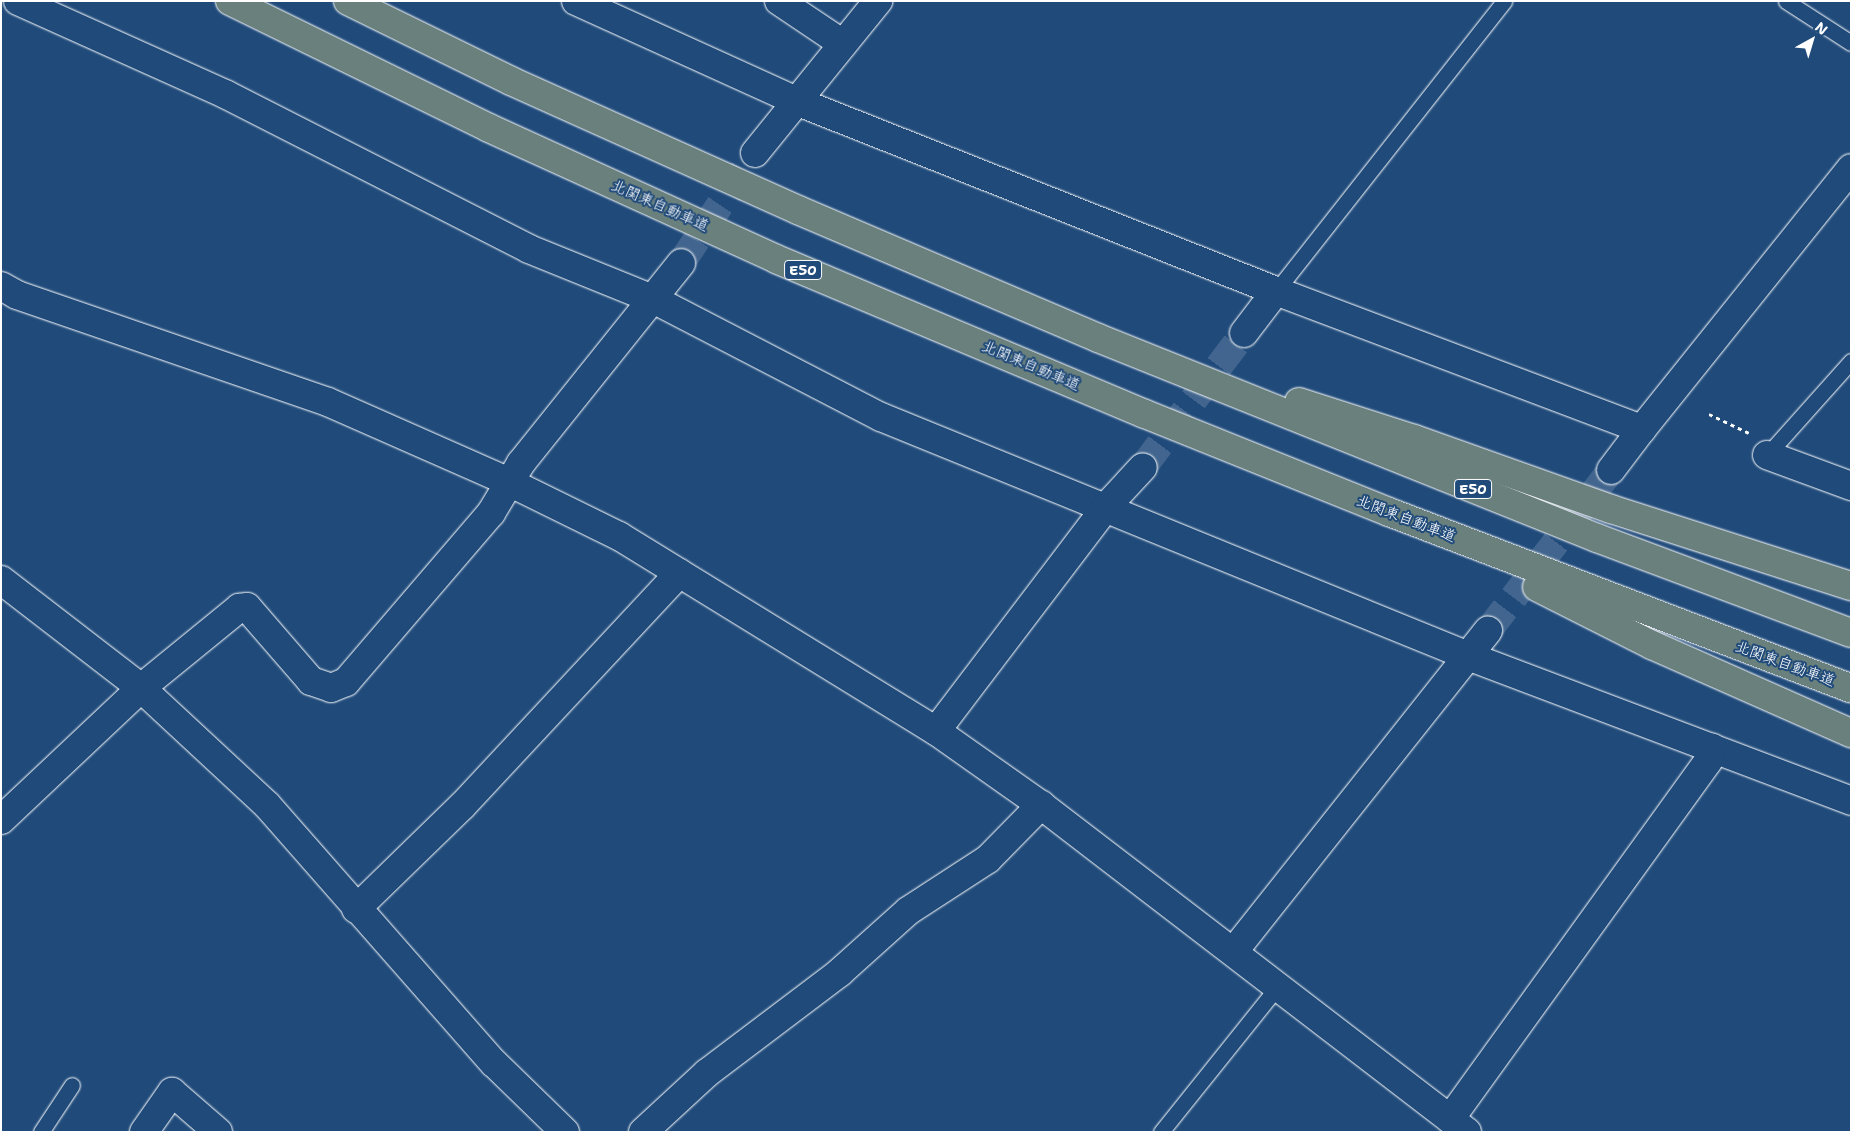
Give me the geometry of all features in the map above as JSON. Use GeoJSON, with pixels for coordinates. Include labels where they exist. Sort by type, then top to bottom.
{"type":"FeatureCollection","features":[{"type":"Feature","properties":{"kind":"highway","name":"北関東自動車道"},"geometry":{"type":"LineString","coordinates":[[230,1],[488,128],[776,259],[1145,414],[1389,512],[1851,688]]}},
{"type":"Feature","properties":{"kind":"highway","name":"E50"},"geometry":{"type":"LineString","coordinates":[[348,1],[511,81],[798,210],[1098,338],[1588,535],[1851,633]]}},
{"type":"Feature","properties":{"kind":"highway"},"geometry":{"type":"LineString","coordinates":[[1098,338],[1414,439],[1611,509],[1851,586]]}},
{"type":"Feature","properties":{"kind":"highway"},"geometry":{"type":"LineString","coordinates":[[1389,512],[1652,645],[1851,733]]}},
{"type":"Feature","properties":{"kind":"street"},"geometry":{"type":"LineString","coordinates":[[18,1],[234,99],[422,198],[529,249],[655,300],[873,413],[1468,656],[1851,801]]}},
{"type":"Feature","properties":{"kind":"street"},"geometry":{"type":"LineString","coordinates":[[576,1],[796,101],[1276,291],[1642,429]]}},
{"type":"Feature","properties":{"kind":"street"},"geometry":{"type":"LineString","coordinates":[[779,1],[843,44]]}},
{"type":"Feature","properties":{"kind":"street"},"geometry":{"type":"LineString","coordinates":[[755,153],[878,1]]}},
{"type":"Feature","properties":{"kind":"street"},"geometry":{"type":"LineString","coordinates":[[1611,470],[1851,168]]}},
{"type":"Feature","properties":{"kind":"street"},"geometry":{"type":"LineString","coordinates":[[1,820],[141,688],[239,608],[246,607],[311,681],[330,688],[340,686],[491,513],[507,482],[655,300],[681,264]]}},
{"type":"Feature","properties":{"kind":"street"},"geometry":{"type":"LineString","coordinates":[[1,286],[17,294],[328,402],[507,482],[619,536],[936,731],[1042,805],[1234,951],[1458,1126],[1708,761],[1712,748]]}},
{"type":"Feature","properties":{"kind":"street"},"geometry":{"type":"LineString","coordinates":[[1244,332],[1276,291]]}},
{"type":"Feature","properties":{"kind":"street"},"geometry":{"type":"LineString","coordinates":[[1767,455],[1851,486]]}},
{"type":"Feature","properties":{"kind":"street"},"geometry":{"type":"LineString","coordinates":[[936,731],[1106,507],[1143,467]]}},
{"type":"Feature","properties":{"kind":"street"},"geometry":{"type":"LineString","coordinates":[[356,909],[463,806],[678,572]]}},
{"type":"Feature","properties":{"kind":"street"},"geometry":{"type":"LineString","coordinates":[[1,580],[141,688],[267,805],[356,909],[494,1064],[565,1132]]}},
{"type":"Feature","properties":{"kind":"street"},"geometry":{"type":"LineString","coordinates":[[1234,951],[1488,631]]}},
{"type":"Feature","properties":{"kind":"street"},"geometry":{"type":"LineString","coordinates":[[643,1132],[707,1072],[839,973],[908,911],[988,859],[1042,805]]}},
{"type":"Feature","properties":{"kind":"street"},"geometry":{"type":"LineString","coordinates":[[144,1132],[172,1092],[218,1132]]}},
{"type":"Feature","properties":{"kind":"lane"},"geometry":{"type":"LineString","coordinates":[[1276,291],[1504,1]]}},
{"type":"Feature","properties":{"kind":"lane"},"geometry":{"type":"LineString","coordinates":[[1786,1],[1851,43]]}},
{"type":"Feature","properties":{"kind":"lane"},"geometry":{"type":"LineString","coordinates":[[1767,455],[1851,361]]}},
{"type":"Feature","properties":{"kind":"lane"},"geometry":{"type":"LineString","coordinates":[[1161,1132],[1278,986]]}},
{"type":"Feature","properties":{"kind":"lane"},"geometry":{"type":"LineString","coordinates":[[41,1132],[72,1085]]}},
{"type":"Feature","properties":{"kind":"path"},"geometry":{"type":"LineString","coordinates":[[1709,414],[1761,439],[1767,455]]}},
{"type":"Feature","properties":{"kind":"tunnel"},"geometry":{"type":"LineString","coordinates":[[681,263],[755,153]]}},
{"type":"Feature","properties":{"kind":"tunnel"},"geometry":{"type":"LineString","coordinates":[[1143,467],[1244,333]]}},
{"type":"Feature","properties":{"kind":"tunnel"},"geometry":{"type":"LineString","coordinates":[[1488,631],[1611,470]]}}]}
